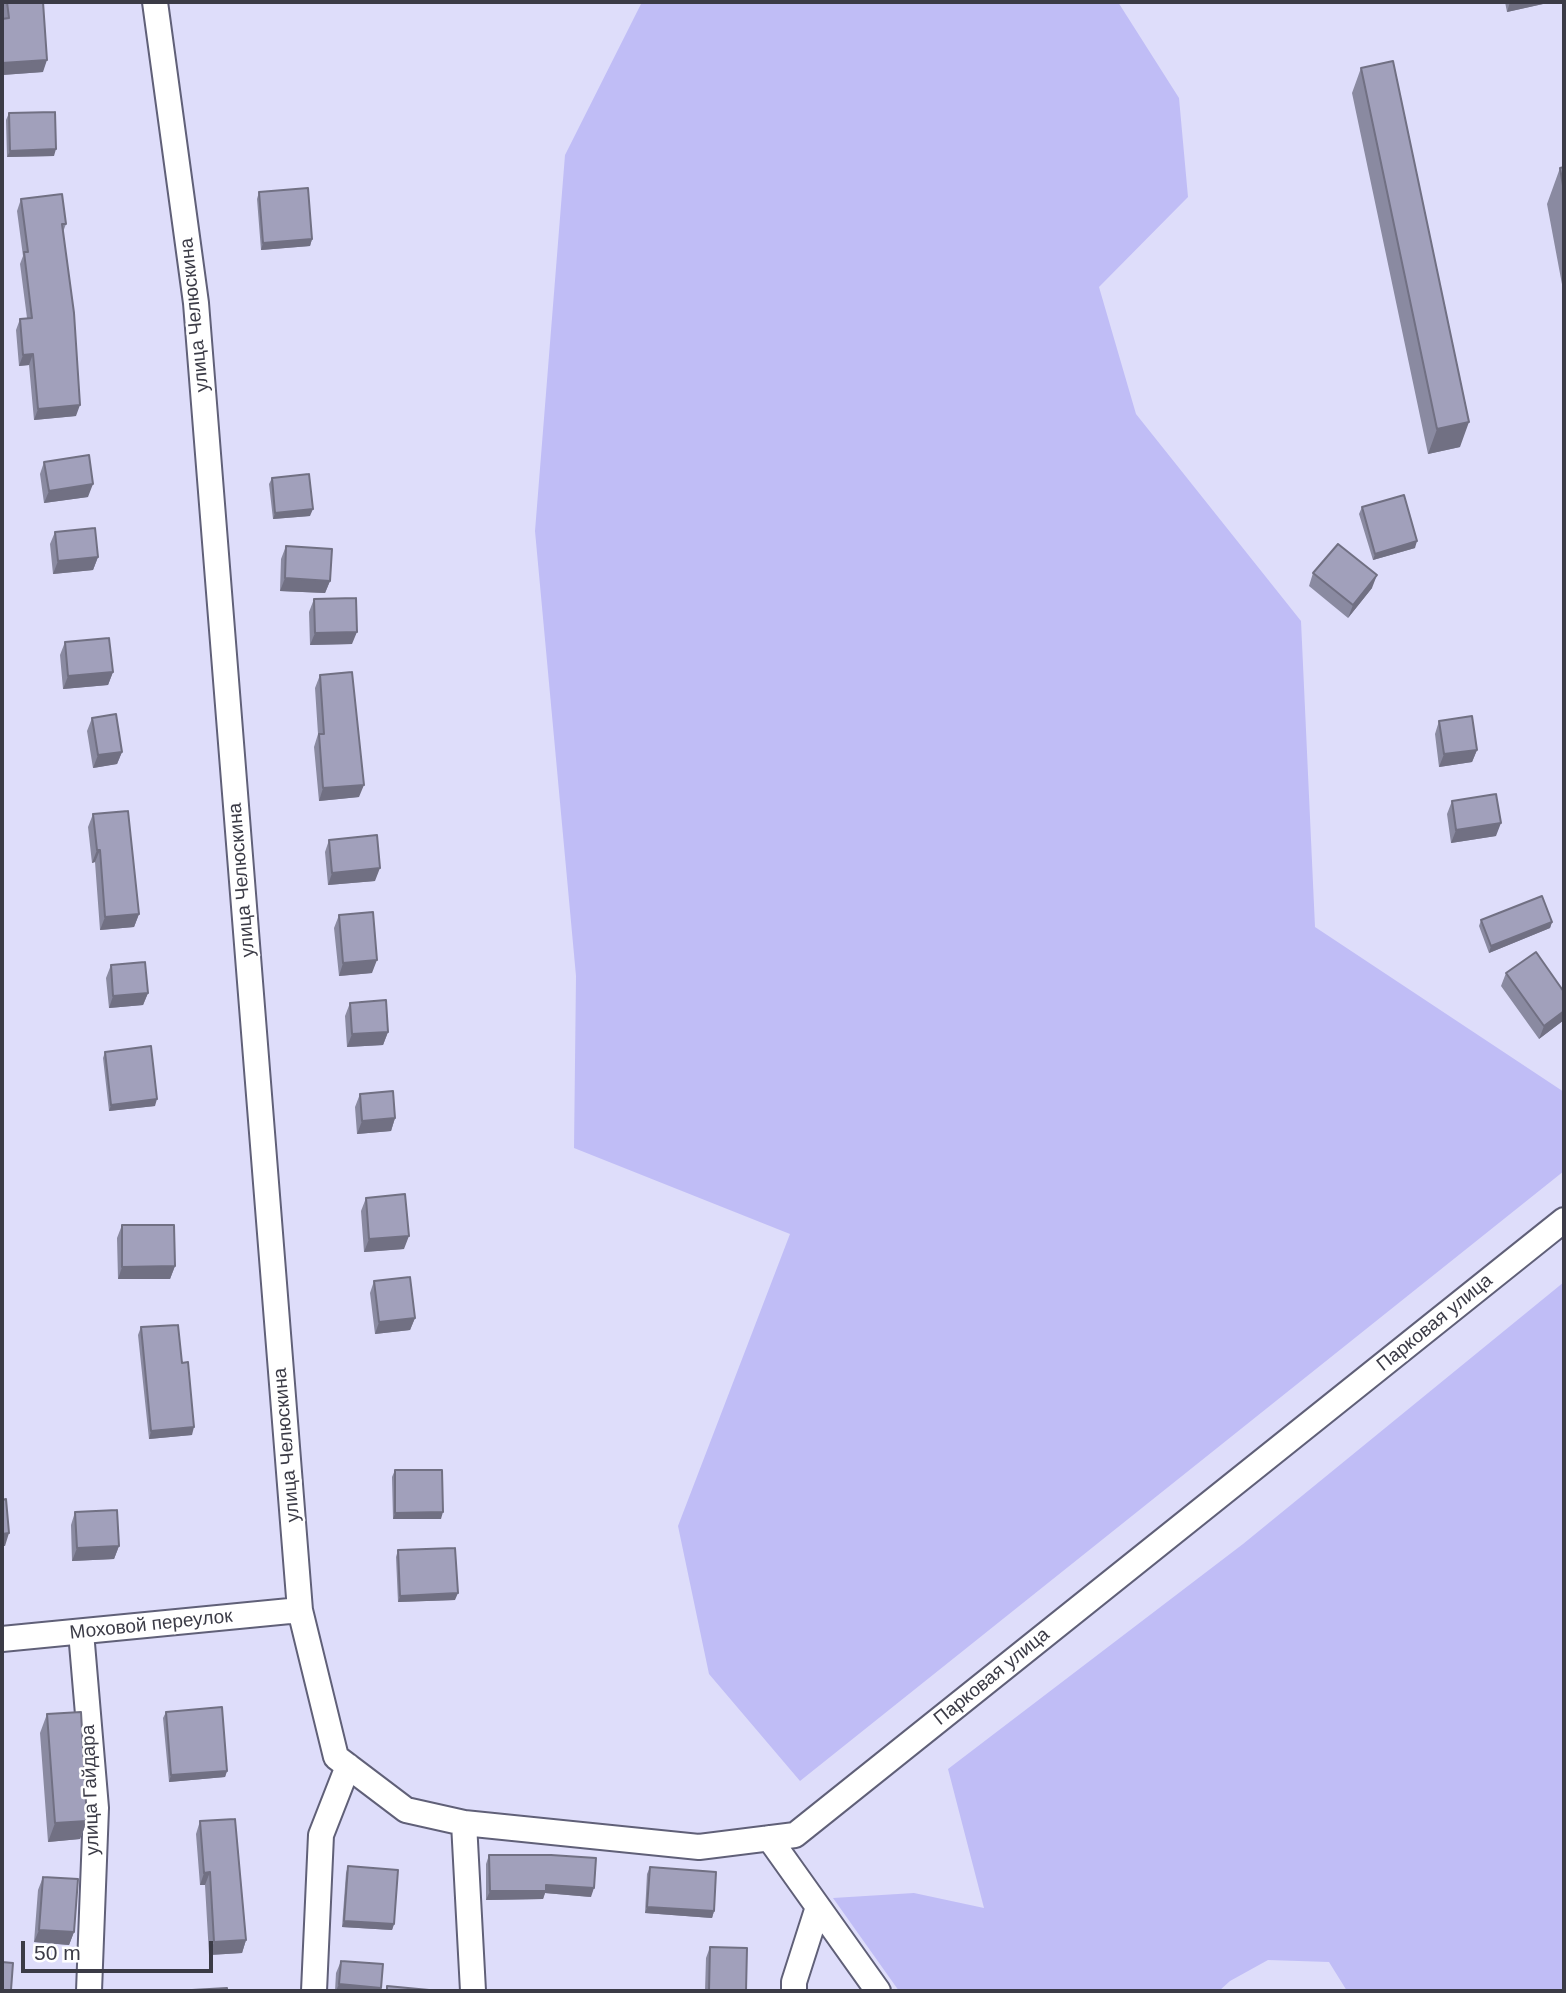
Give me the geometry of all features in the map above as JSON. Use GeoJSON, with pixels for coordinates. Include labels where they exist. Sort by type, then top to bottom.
{"type":"FeatureCollection","features":[{"type":"Feature","properties":{"kind":"street","name":"улица Челюскина"},"geometry":{"type":"LineString","coordinates":[[155,2],[196,303],[300,1610],[342,1761]]}},
{"type":"Feature","properties":{"kind":"street","name":"Парковая улица"},"geometry":{"type":"LineString","coordinates":[[342,1761],[406,1810],[464,1823],[699,1847],[795,1835],[1564,1220]]}},
{"type":"Feature","properties":{"kind":"street","name":"Моховой переулок"},"geometry":{"type":"LineString","coordinates":[[2,1639],[300,1610]]}},
{"type":"Feature","properties":{"kind":"street","name":"улица Гайдара"},"geometry":{"type":"LineString","coordinates":[[81,1632],[96,1808],[89,1991]]}},
{"type":"Feature","properties":{"kind":"street"},"geometry":{"type":"LineString","coordinates":[[314,1991],[321,1835],[342,1761]]}},
{"type":"Feature","properties":{"kind":"street"},"geometry":{"type":"LineString","coordinates":[[464,1823],[473,1991]]}},
{"type":"Feature","properties":{"kind":"street"},"geometry":{"type":"LineString","coordinates":[[769,1838],[878,1991]]}},
{"type":"Feature","properties":{"kind":"street"},"geometry":{"type":"LineString","coordinates":[[794,1991],[794,1982],[818,1908]]}},
{"type":"Feature","properties":{"kind":"shaded area"},"geometry":{"type":"Polygon","coordinates":[[[642,2],[1118,2],[1179,98],[1188,197],[1099,287],[1136,414],[1301,621],[1315,927],[1564,1092],[1564,1171],[800,1781],[709,1674],[678,1526],[790,1234],[574,1148],[576,976],[535,531],[565,155],[642,2]]]}},
{"type":"Feature","properties":{"kind":"shaded area"},"geometry":{"type":"Polygon","coordinates":[[[1564,1282],[1564,1991],[1347,1991],[1329,1962],[1268,1960],[1230,1981],[1219,1991],[899,1991],[833,1898],[914,1893],[984,1908],[948,1769],[1243,1544],[1564,1282]]]}},
{"type":"Feature","properties":{"kind":"building"},"geometry":{"type":"Polygon","coordinates":[[[7,2],[43,2],[47,60],[2,63],[2,19],[9,18],[7,2]]]}},
{"type":"Feature","properties":{"kind":"building"},"geometry":{"type":"Polygon","coordinates":[[[1393,61],[1469,422],[1437,429],[1361,68],[1393,61]]]}},
{"type":"Feature","properties":{"kind":"building"},"geometry":{"type":"Polygon","coordinates":[[[55,112],[56,149],[10,151],[9,113],[55,112]]]}},
{"type":"Feature","properties":{"kind":"building"},"geometry":{"type":"Polygon","coordinates":[[[1564,167],[1564,191],[1560,168],[1564,167]]]}},
{"type":"Feature","properties":{"kind":"building"},"geometry":{"type":"Polygon","coordinates":[[[308,188],[312,239],[263,243],[259,192],[308,188]]]}},
{"type":"Feature","properties":{"kind":"building"},"geometry":{"type":"Polygon","coordinates":[[[62,194],[66,224],[62,224],[74,313],[80,405],[38,409],[33,354],[23,355],[20,319],[32,318],[21,199],[62,194]]]}},
{"type":"Feature","properties":{"kind":"building"},"geometry":{"type":"Polygon","coordinates":[[[89,455],[93,484],[49,491],[44,462],[89,455]]]}},
{"type":"Feature","properties":{"kind":"building"},"geometry":{"type":"Polygon","coordinates":[[[309,474],[313,509],[275,513],[272,478],[309,474]]]}},
{"type":"Feature","properties":{"kind":"building"},"geometry":{"type":"Polygon","coordinates":[[[1404,495],[1417,541],[1375,554],[1362,507],[1404,495]]]}},
{"type":"Feature","properties":{"kind":"building"},"geometry":{"type":"Polygon","coordinates":[[[95,528],[98,557],[58,561],[55,532],[95,528]]]}},
{"type":"Feature","properties":{"kind":"building"},"geometry":{"type":"Polygon","coordinates":[[[1338,544],[1377,575],[1353,605],[1313,573],[1338,544]]]}},
{"type":"Feature","properties":{"kind":"building"},"geometry":{"type":"Polygon","coordinates":[[[286,546],[332,549],[330,581],[285,578],[286,546]]]}},
{"type":"Feature","properties":{"kind":"building"},"geometry":{"type":"Polygon","coordinates":[[[356,598],[357,632],[315,633],[314,599],[356,598]]]}},
{"type":"Feature","properties":{"kind":"building"},"geometry":{"type":"Polygon","coordinates":[[[109,638],[113,672],[68,676],[65,642],[109,638]]]}},
{"type":"Feature","properties":{"kind":"building"},"geometry":{"type":"Polygon","coordinates":[[[352,672],[364,785],[323,788],[319,734],[324,734],[320,675],[352,672]]]}},
{"type":"Feature","properties":{"kind":"building"},"geometry":{"type":"Polygon","coordinates":[[[116,714],[122,752],[98,755],[92,718],[116,714]]]}},
{"type":"Feature","properties":{"kind":"building"},"geometry":{"type":"Polygon","coordinates":[[[1472,716],[1477,750],[1444,754],[1439,721],[1472,716]]]}},
{"type":"Feature","properties":{"kind":"building"},"geometry":{"type":"Polygon","coordinates":[[[1496,794],[1501,823],[1456,830],[1452,801],[1496,794]]]}},
{"type":"Feature","properties":{"kind":"building"},"geometry":{"type":"Polygon","coordinates":[[[128,811],[139,914],[105,917],[100,850],[97,850],[93,814],[128,811]]]}},
{"type":"Feature","properties":{"kind":"building"},"geometry":{"type":"Polygon","coordinates":[[[377,835],[380,868],[332,873],[329,840],[377,835]]]}},
{"type":"Feature","properties":{"kind":"building"},"geometry":{"type":"Polygon","coordinates":[[[1542,896],[1552,922],[1491,946],[1481,920],[1542,896]]]}},
{"type":"Feature","properties":{"kind":"building"},"geometry":{"type":"Polygon","coordinates":[[[373,912],[377,960],[343,963],[339,915],[373,912]]]}},
{"type":"Feature","properties":{"kind":"building"},"geometry":{"type":"Polygon","coordinates":[[[1536,952],[1564,992],[1564,1011],[1544,1026],[1506,973],[1536,952]]]}},
{"type":"Feature","properties":{"kind":"building"},"geometry":{"type":"Polygon","coordinates":[[[145,962],[148,993],[113,996],[111,965],[145,962]]]}},
{"type":"Feature","properties":{"kind":"building"},"geometry":{"type":"Polygon","coordinates":[[[386,1000],[388,1032],[352,1034],[350,1003],[386,1000]]]}},
{"type":"Feature","properties":{"kind":"building"},"geometry":{"type":"Polygon","coordinates":[[[151,1046],[157,1099],[111,1105],[105,1052],[151,1046]]]}},
{"type":"Feature","properties":{"kind":"building"},"geometry":{"type":"Polygon","coordinates":[[[393,1091],[395,1118],[362,1121],[360,1094],[393,1091]]]}},
{"type":"Feature","properties":{"kind":"building"},"geometry":{"type":"Polygon","coordinates":[[[405,1194],[409,1236],[369,1239],[366,1198],[405,1194]]]}},
{"type":"Feature","properties":{"kind":"building"},"geometry":{"type":"Polygon","coordinates":[[[122,1225],[174,1225],[175,1266],[122,1267],[122,1225]]]}},
{"type":"Feature","properties":{"kind":"building"},"geometry":{"type":"Polygon","coordinates":[[[410,1277],[415,1318],[379,1322],[374,1281],[410,1277]]]}},
{"type":"Feature","properties":{"kind":"building"},"geometry":{"type":"Polygon","coordinates":[[[178,1325],[182,1363],[188,1362],[194,1427],[151,1431],[141,1327],[178,1325]]]}},
{"type":"Feature","properties":{"kind":"building"},"geometry":{"type":"Polygon","coordinates":[[[395,1470],[442,1470],[443,1512],[395,1513],[395,1470]]]}},
{"type":"Feature","properties":{"kind":"building"},"geometry":{"type":"Polygon","coordinates":[[[6,1499],[9,1533],[2,1534],[2,1500],[6,1499]]]}},
{"type":"Feature","properties":{"kind":"building"},"geometry":{"type":"Polygon","coordinates":[[[117,1510],[119,1546],[77,1548],[75,1512],[117,1510]]]}},
{"type":"Feature","properties":{"kind":"building"},"geometry":{"type":"Polygon","coordinates":[[[455,1548],[458,1593],[400,1596],[398,1550],[455,1548]]]}},
{"type":"Feature","properties":{"kind":"building"},"geometry":{"type":"Polygon","coordinates":[[[222,1707],[227,1771],[171,1775],[166,1712],[222,1707]]]}},
{"type":"Feature","properties":{"kind":"building"},"geometry":{"type":"Polygon","coordinates":[[[81,1712],[87,1821],[55,1823],[47,1714],[81,1712]]]}},
{"type":"Feature","properties":{"kind":"building"},"geometry":{"type":"Polygon","coordinates":[[[235,1819],[246,1940],[214,1942],[210,1872],[204,1873],[200,1821],[235,1819]]]}},
{"type":"Feature","properties":{"kind":"building"},"geometry":{"type":"Polygon","coordinates":[[[489,1855],[596,1858],[594,1888],[546,1885],[546,1891],[490,1891],[489,1855]]]}},
{"type":"Feature","properties":{"kind":"building"},"geometry":{"type":"Polygon","coordinates":[[[348,1866],[398,1870],[394,1924],[344,1921],[348,1866]]]}},
{"type":"Feature","properties":{"kind":"building"},"geometry":{"type":"Polygon","coordinates":[[[650,1867],[716,1872],[714,1911],[647,1907],[650,1867]]]}},
{"type":"Feature","properties":{"kind":"building"},"geometry":{"type":"Polygon","coordinates":[[[43,1877],[78,1879],[74,1932],[39,1930],[43,1877]]]}},
{"type":"Feature","properties":{"kind":"building"},"geometry":{"type":"Polygon","coordinates":[[[710,1947],[747,1948],[746,1991],[709,1991],[710,1947]]]}},
{"type":"Feature","properties":{"kind":"building"},"geometry":{"type":"Polygon","coordinates":[[[341,1961],[383,1964],[381,1988],[339,1984],[341,1961]]]}},
{"type":"Feature","properties":{"kind":"building"},"geometry":{"type":"Polygon","coordinates":[[[2,1962],[13,1963],[11,1990],[2,1990],[2,1962]]]}},
{"type":"Feature","properties":{"kind":"building"},"geometry":{"type":"Polygon","coordinates":[[[387,1986],[429,1990],[429,1991],[387,1991],[387,1986]]]}},
{"type":"Feature","properties":{"kind":"building"},"geometry":{"type":"Polygon","coordinates":[[[227,1988],[227,1991],[192,1990],[227,1988]]]}}]}
